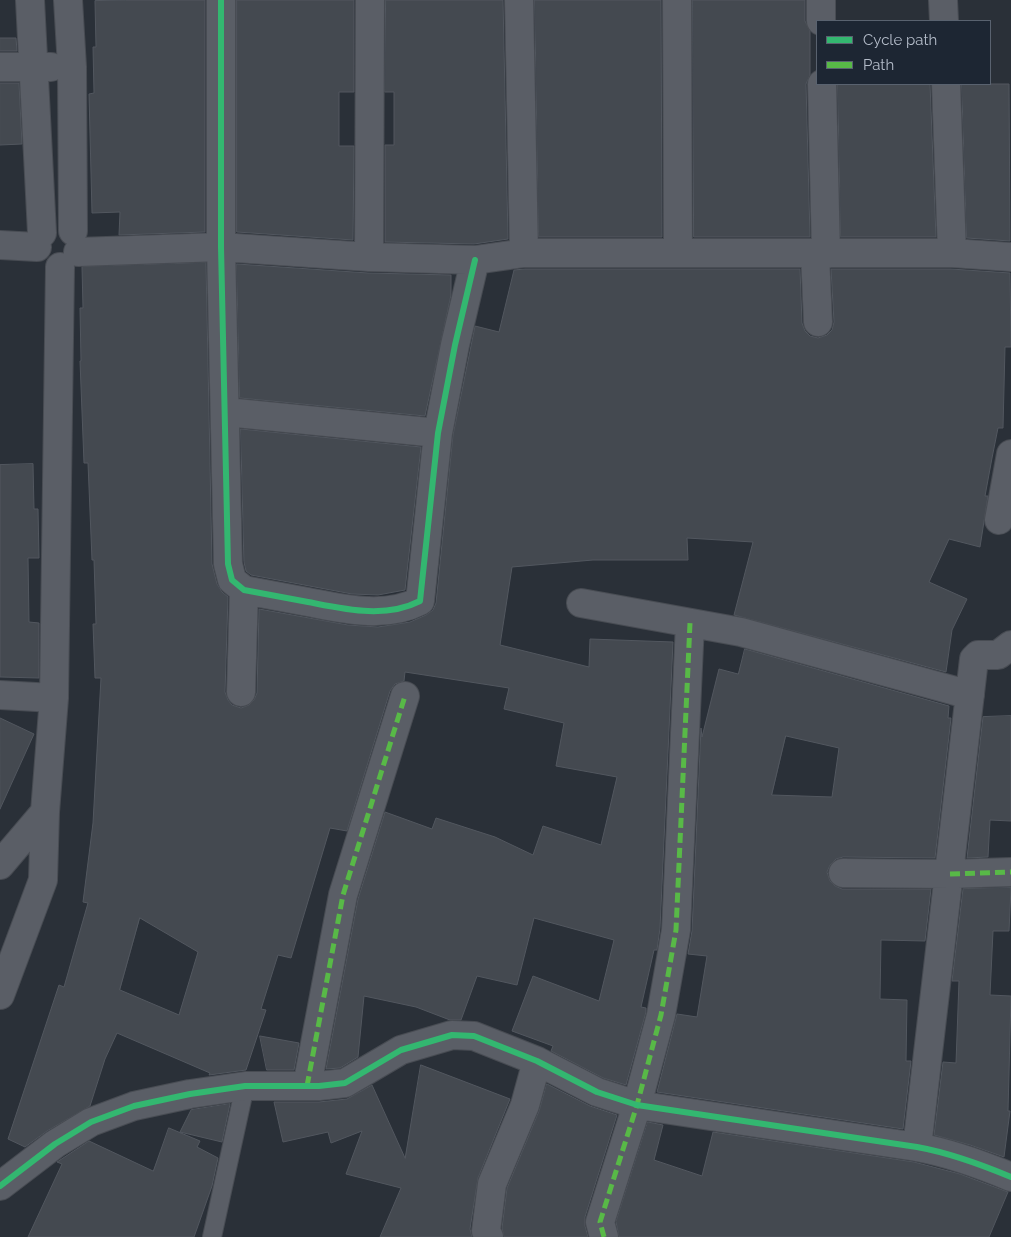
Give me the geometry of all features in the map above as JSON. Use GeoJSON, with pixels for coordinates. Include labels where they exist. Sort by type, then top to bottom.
{"type":"FeatureCollection","features":[{"type":"Feature","properties":{"kind":"street"},"geometry":{"type":"LineString","coordinates":[[30,0],[34,66],[39,240],[42,259],[53,267],[70,250],[221,247],[369,257],[475,260],[524,253],[952,253],[1011,257]]}},
{"type":"Feature","properties":{"kind":"street"},"geometry":{"type":"LineString","coordinates":[[0,995],[43,880],[44,812],[54,698],[70,250],[72,67],[68,0]]}},
{"type":"Feature","properties":{"kind":"street"},"geometry":{"type":"LineString","coordinates":[[221,0],[221,247],[228,564],[232,580],[244,590],[356,611],[409,607],[420,601],[438,433],[455,345],[475,260]]}},
{"type":"Feature","properties":{"kind":"street"},"geometry":{"type":"LineString","coordinates":[[369,257],[370,0]]}},
{"type":"Feature","properties":{"kind":"street"},"geometry":{"type":"LineString","coordinates":[[519,0],[524,253]]}},
{"type":"Feature","properties":{"kind":"street"},"geometry":{"type":"LineString","coordinates":[[677,0],[678,253]]}},
{"type":"Feature","properties":{"kind":"street"},"geometry":{"type":"LineString","coordinates":[[820,0],[821,20]]}},
{"type":"Feature","properties":{"kind":"street"},"geometry":{"type":"LineString","coordinates":[[943,0],[944,20]]}},
{"type":"Feature","properties":{"kind":"street"},"geometry":{"type":"LineString","coordinates":[[0,67],[72,67]]}},
{"type":"Feature","properties":{"kind":"street"},"geometry":{"type":"LineString","coordinates":[[818,322],[822,85]]}},
{"type":"Feature","properties":{"kind":"street"},"geometry":{"type":"LineString","coordinates":[[946,85],[952,253]]}},
{"type":"Feature","properties":{"kind":"street"},"geometry":{"type":"LineString","coordinates":[[0,244],[39,240],[53,225],[60,225],[70,250]]}},
{"type":"Feature","properties":{"kind":"street"},"geometry":{"type":"LineString","coordinates":[[226,412],[438,433]]}},
{"type":"Feature","properties":{"kind":"street"},"geometry":{"type":"LineString","coordinates":[[999,520],[1011,454]]}},
{"type":"Feature","properties":{"kind":"street"},"geometry":{"type":"LineString","coordinates":[[241,692],[244,590]]}},
{"type":"Feature","properties":{"kind":"street"},"geometry":{"type":"LineString","coordinates":[[581,603],[741,632],[970,695]]}},
{"type":"Feature","properties":{"kind":"street"},"geometry":{"type":"LineString","coordinates":[[604,1237],[600,1222],[637,1105],[661,1015],[676,930],[690,623]]}},
{"type":"Feature","properties":{"kind":"street"},"geometry":{"type":"LineString","coordinates":[[917,1147],[974,659],[978,655],[1007,653]]}},
{"type":"Feature","properties":{"kind":"street"},"geometry":{"type":"LineString","coordinates":[[0,695],[54,698]]}},
{"type":"Feature","properties":{"kind":"street"},"geometry":{"type":"LineString","coordinates":[[307,1086],[343,895],[405,696]]}},
{"type":"Feature","properties":{"kind":"street"},"geometry":{"type":"LineString","coordinates":[[0,865],[44,812]]}},
{"type":"Feature","properties":{"kind":"street"},"geometry":{"type":"LineString","coordinates":[[843,872],[950,874],[1011,872]]}},
{"type":"Feature","properties":{"kind":"street"},"geometry":{"type":"LineString","coordinates":[[0,1186],[54,1144],[91,1122],[134,1106],[190,1094],[245,1086],[307,1086],[345,1083],[401,1050],[452,1034],[474,1036],[537,1061],[597,1092],[637,1105],[917,1147],[947,1153],[981,1164],[1011,1177]]}},
{"type":"Feature","properties":{"kind":"street"},"geometry":{"type":"LineString","coordinates":[[488,1237],[486,1230],[492,1184],[525,1105],[537,1061]]}},
{"type":"Feature","properties":{"kind":"lane"},"geometry":{"type":"LineString","coordinates":[[212,1237],[245,1086]]}},
{"type":"Feature","properties":{"kind":"building"},"geometry":{"type":"Polygon","coordinates":[[[205,0],[205,232],[119,235],[120,212],[92,213],[89,94],[94,93],[95,1],[205,0]]]}},
{"type":"Feature","properties":{"kind":"building"},"geometry":{"type":"Polygon","coordinates":[[[237,0],[354,0],[354,92],[339,92],[339,146],[354,146],[353,240],[237,232],[237,0]]]}},
{"type":"Feature","properties":{"kind":"building"},"geometry":{"type":"Polygon","coordinates":[[[386,0],[503,0],[508,239],[474,244],[385,242],[385,145],[394,145],[394,92],[385,92],[386,0]]]}},
{"type":"Feature","properties":{"kind":"building"},"geometry":{"type":"Polygon","coordinates":[[[535,0],[661,0],[662,237],[539,237],[535,0]]]}},
{"type":"Feature","properties":{"kind":"building"},"geometry":{"type":"Polygon","coordinates":[[[693,0],[805,0],[805,21],[810,31],[810,75],[806,84],[810,237],[694,237],[693,0]]]}},
{"type":"Feature","properties":{"kind":"building"},"geometry":{"type":"Polygon","coordinates":[[[0,38],[16,38],[17,51],[0,51],[0,38]]]}},
{"type":"Feature","properties":{"kind":"building"},"geometry":{"type":"Polygon","coordinates":[[[0,83],[19,83],[22,144],[0,145],[0,83]]]}},
{"type":"Feature","properties":{"kind":"building"},"geometry":{"type":"Polygon","coordinates":[[[1009,84],[1010,241],[967,238],[962,85],[1009,84]]]}},
{"type":"Feature","properties":{"kind":"building"},"geometry":{"type":"Polygon","coordinates":[[[838,85],[930,85],[936,237],[841,237],[838,85]]]}},
{"type":"Feature","properties":{"kind":"building"},"geometry":{"type":"Polygon","coordinates":[[[206,263],[212,564],[217,584],[228,597],[225,692],[232,705],[241,708],[249,705],[257,693],[259,609],[348,625],[378,627],[410,622],[433,610],[436,603],[453,435],[475,326],[499,332],[514,270],[800,269],[802,323],[805,331],[810,336],[818,338],[827,335],[832,330],[834,322],[831,269],[951,269],[1010,273],[1011,347],[1005,347],[1003,428],[998,428],[992,458],[985,496],[988,496],[980,547],[949,539],[929,582],[967,599],[952,630],[946,672],[734,615],[753,542],[687,538],[688,560],[593,560],[512,567],[500,645],[589,667],[590,639],[673,642],[660,928],[657,950],[654,950],[641,1007],[646,1008],[646,1012],[626,1085],[603,1078],[551,1051],[553,1046],[512,1031],[533,976],[599,1001],[614,940],[534,918],[517,985],[477,976],[461,1020],[450,1020],[416,1007],[364,996],[358,1057],[340,1068],[326,1069],[358,899],[385,812],[432,829],[436,818],[495,837],[533,855],[543,826],[601,845],[617,777],[556,766],[564,723],[504,709],[509,688],[405,672],[404,681],[395,684],[390,691],[347,831],[330,828],[291,958],[278,955],[261,1009],[266,1010],[246,1070],[209,1075],[210,1073],[117,1033],[105,1059],[90,1106],[47,1131],[25,1147],[8,1139],[59,985],[64,987],[88,903],[83,902],[93,823],[101,678],[95,678],[93,624],[96,624],[94,560],[92,560],[88,463],[84,463],[80,361],[80,308],[83,308],[82,267],[206,263]],[[140,918],[120,990],[179,1015],[198,952],[140,918]]]}},
{"type":"Feature","properties":{"kind":"building"},"geometry":{"type":"Polygon","coordinates":[[[237,264],[368,273],[451,275],[451,295],[425,416],[240,398],[237,264]]]}},
{"type":"Feature","properties":{"kind":"building"},"geometry":{"type":"Polygon","coordinates":[[[241,429],[421,447],[405,590],[378,595],[352,594],[251,575],[246,571],[244,562],[241,429]]]}},
{"type":"Feature","properties":{"kind":"building"},"geometry":{"type":"Polygon","coordinates":[[[33,464],[34,509],[38,509],[39,558],[28,558],[29,622],[39,623],[39,678],[0,677],[0,465],[33,464]]]}},
{"type":"Feature","properties":{"kind":"building"},"geometry":{"type":"Polygon","coordinates":[[[745,649],[949,706],[948,718],[951,718],[935,858],[843,857],[836,859],[830,865],[827,872],[830,881],[842,889],[931,889],[925,941],[881,940],[880,999],[907,1000],[906,1061],[911,1061],[903,1129],[657,1092],[677,1014],[697,1017],[707,956],[688,954],[692,931],[701,728],[702,737],[719,669],[738,674],[745,649]],[[786,736],[772,795],[832,797],[839,748],[786,736]]]}},
{"type":"Feature","properties":{"kind":"building"},"geometry":{"type":"Polygon","coordinates":[[[1011,716],[1011,821],[990,820],[988,857],[967,858],[983,717],[1011,716]]]}},
{"type":"Feature","properties":{"kind":"building"},"geometry":{"type":"Polygon","coordinates":[[[0,718],[34,734],[0,809],[0,718]]]}},
{"type":"Feature","properties":{"kind":"building"},"geometry":{"type":"Polygon","coordinates":[[[1011,888],[1009,931],[993,931],[990,995],[1011,996],[1008,1111],[1010,1111],[1004,1157],[934,1135],[943,1062],[956,1063],[959,981],[952,981],[963,889],[1011,888]]]}},
{"type":"Feature","properties":{"kind":"building"},"geometry":{"type":"Polygon","coordinates":[[[260,1036],[299,1043],[294,1070],[267,1070],[260,1036]]]}},
{"type":"Feature","properties":{"kind":"building"},"geometry":{"type":"Polygon","coordinates":[[[421,1065],[510,1099],[478,1178],[470,1229],[472,1237],[380,1237],[401,1188],[346,1174],[362,1131],[331,1143],[328,1132],[283,1142],[274,1102],[319,1102],[347,1099],[372,1085],[405,1158],[421,1065]]]}},
{"type":"Feature","properties":{"kind":"building"},"geometry":{"type":"Polygon","coordinates":[[[547,1084],[590,1106],[617,1115],[585,1217],[588,1237],[504,1237],[502,1228],[507,1188],[539,1111],[547,1084]]]}},
{"type":"Feature","properties":{"kind":"building"},"geometry":{"type":"Polygon","coordinates":[[[230,1104],[222,1142],[180,1132],[191,1110],[230,1104]]]}},
{"type":"Feature","properties":{"kind":"building"},"geometry":{"type":"Polygon","coordinates":[[[648,1122],[663,1125],[654,1160],[702,1176],[713,1132],[914,1162],[960,1174],[1008,1192],[989,1237],[619,1237],[616,1222],[648,1122]]]}},
{"type":"Feature","properties":{"kind":"building"},"geometry":{"type":"Polygon","coordinates":[[[169,1128],[200,1141],[197,1147],[218,1158],[212,1186],[194,1237],[28,1237],[62,1164],[57,1162],[89,1141],[153,1171],[169,1128]]]}},
{"type":"Feature","properties":{"kind":"marked path"},"geometry":{"type":"LineString","coordinates":[[604,1237],[600,1222],[637,1105],[661,1015],[676,930],[690,623]]}},
{"type":"Feature","properties":{"kind":"marked path"},"geometry":{"type":"LineString","coordinates":[[307,1086],[343,895],[405,696]]}},
{"type":"Feature","properties":{"kind":"marked path"},"geometry":{"type":"LineString","coordinates":[[950,874],[1011,872]]}},
{"type":"Feature","properties":{"kind":"cycle path"},"geometry":{"type":"LineString","coordinates":[[221,0],[221,247],[228,564],[232,580],[244,590],[364,611],[393,610],[420,601],[438,433],[455,345],[475,260]]}},
{"type":"Feature","properties":{"kind":"cycle path"},"geometry":{"type":"LineString","coordinates":[[0,1186],[55,1144],[91,1122],[134,1106],[190,1094],[245,1086],[319,1086],[345,1083],[401,1050],[452,1035],[474,1036],[537,1061],[597,1092],[637,1105],[917,1147],[965,1159],[1011,1177]]}}]}
